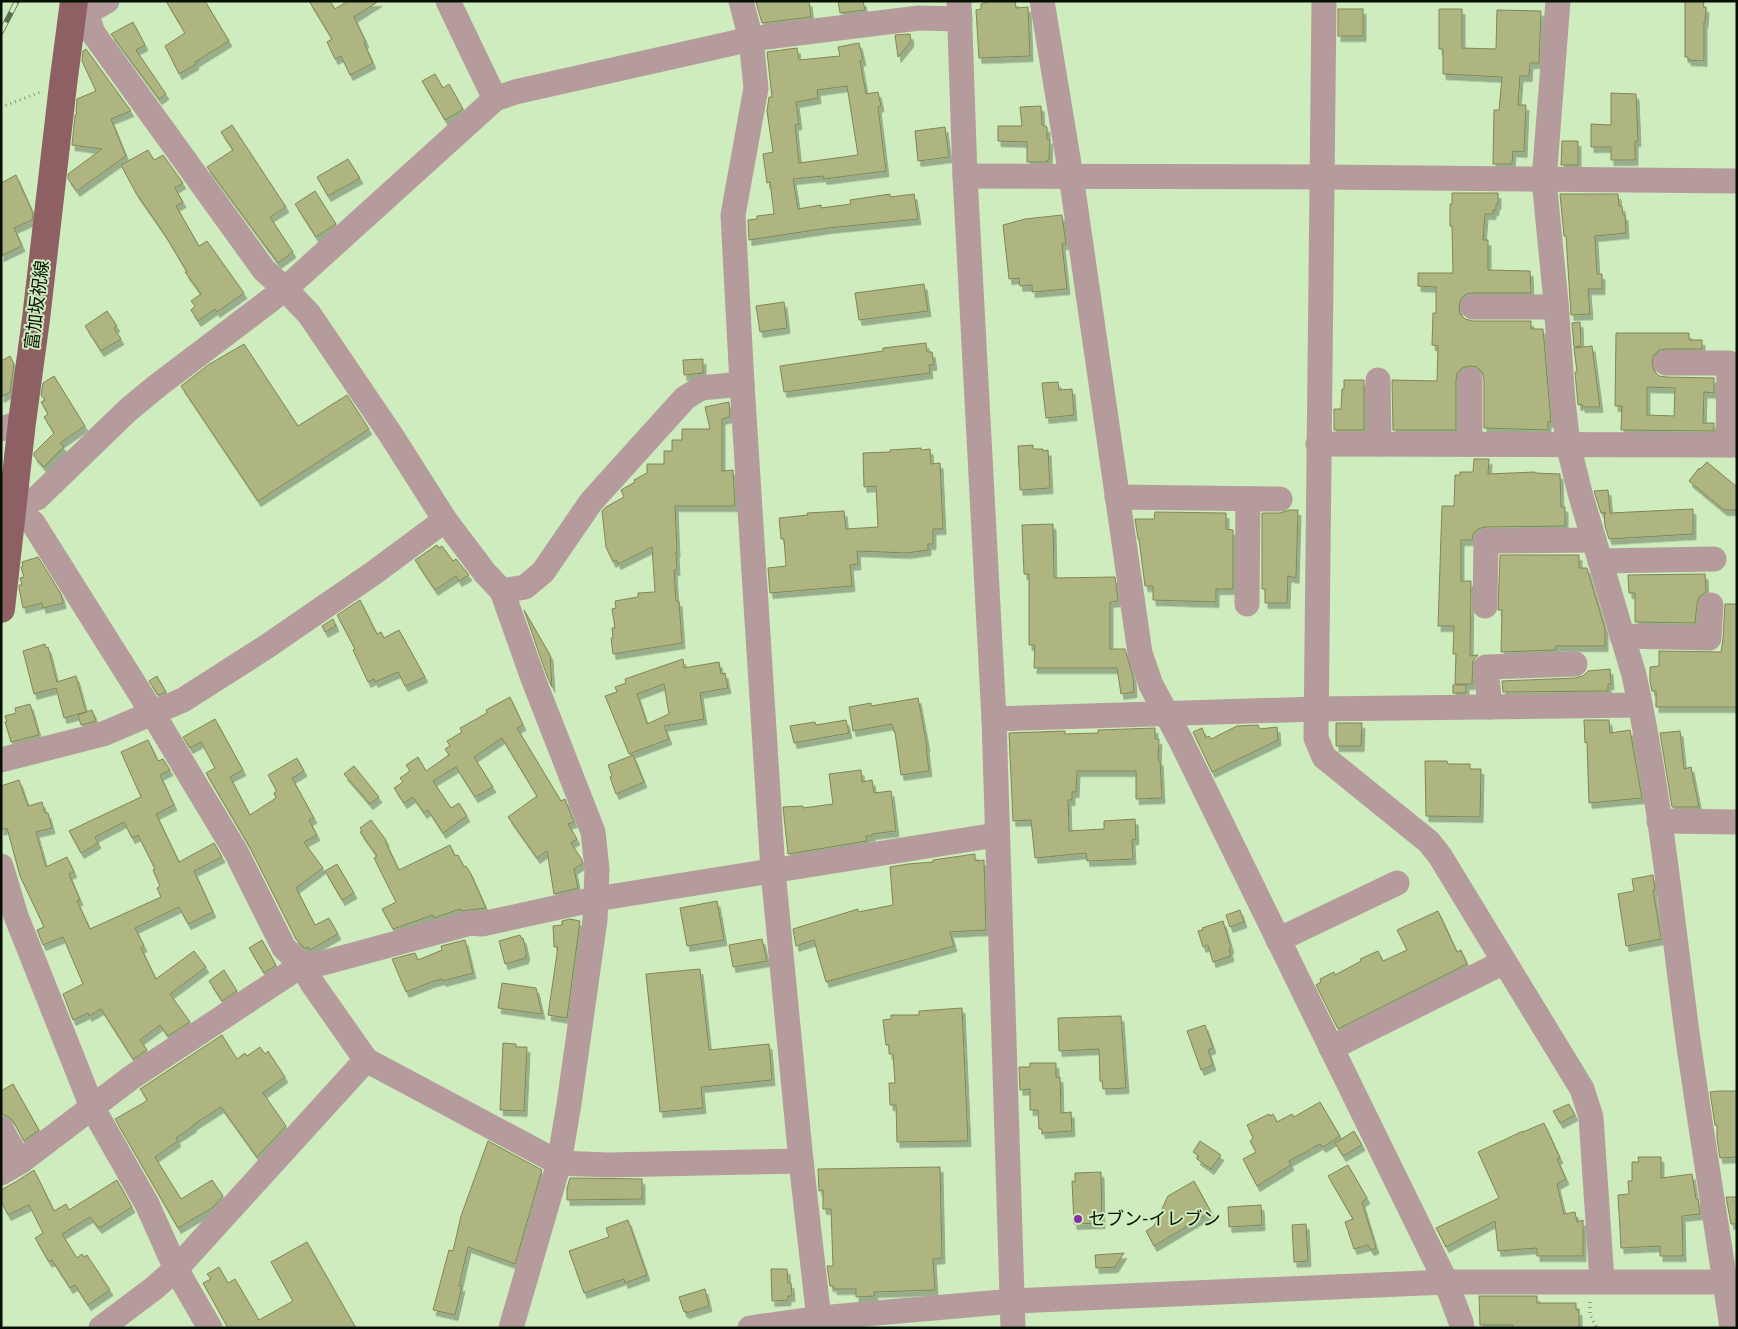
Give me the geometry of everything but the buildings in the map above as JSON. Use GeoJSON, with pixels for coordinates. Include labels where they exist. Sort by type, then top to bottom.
{"type":"FeatureCollection","features":[{"type":"Feature","properties":{"kind":"main road","name":"富加坂祝線"},"geometry":{"type":"LineString","coordinates":[[1,609],[13,506],[12,425],[36,319],[63,85],[78,5]]}},
{"type":"Feature","properties":{"kind":"street"},"geometry":{"type":"LineString","coordinates":[[108,1],[78,5],[93,33],[264,270],[285,288],[309,314],[392,435],[445,520],[485,573],[502,592],[534,681],[593,832],[597,868],[595,920],[559,1162],[511,1328]]}},
{"type":"Feature","properties":{"kind":"street"},"geometry":{"type":"LineString","coordinates":[[448,1],[495,99]]}},
{"type":"Feature","properties":{"kind":"street"},"geometry":{"type":"LineString","coordinates":[[741,1],[751,39],[756,88],[733,215],[742,384],[773,871],[801,1161],[820,1323]]}},
{"type":"Feature","properties":{"kind":"street"},"geometry":{"type":"LineString","coordinates":[[1042,1],[1070,176],[1140,653],[1151,685],[1446,1282],[1462,1328]]}},
{"type":"Feature","properties":{"kind":"street"},"geometry":{"type":"LineString","coordinates":[[1324,1],[1316,738],[1324,757],[1429,842],[1440,856],[1582,1089],[1591,1118],[1596,1281]]}},
{"type":"Feature","properties":{"kind":"street"},"geometry":{"type":"LineString","coordinates":[[1558,1],[1544,180],[1556,306],[1562,401],[1568,444],[1640,705],[1659,821],[1697,1108],[1731,1282],[1732,1328]]}},
{"type":"Feature","properties":{"kind":"street"},"geometry":{"type":"LineString","coordinates":[[13,506],[37,498],[128,410],[285,288],[495,99],[515,92],[751,39],[919,18],[959,10],[964,176],[994,719],[996,835],[1013,1328]]}},
{"type":"Feature","properties":{"kind":"street"},"geometry":{"type":"LineString","coordinates":[[964,176],[1737,181]]}},
{"type":"Feature","properties":{"kind":"street"},"geometry":{"type":"LineString","coordinates":[[1473,307],[1556,306]]}},
{"type":"Feature","properties":{"kind":"street"},"geometry":{"type":"LineString","coordinates":[[1318,444],[1732,445],[1728,363],[1666,363]]}},
{"type":"Feature","properties":{"kind":"street"},"geometry":{"type":"LineString","coordinates":[[1378,380],[1379,444]]}},
{"type":"Feature","properties":{"kind":"street"},"geometry":{"type":"LineString","coordinates":[[1470,380],[1470,444]]}},
{"type":"Feature","properties":{"kind":"street"},"geometry":{"type":"LineString","coordinates":[[502,592],[525,587],[543,572],[591,502],[685,398],[700,388],[742,384]]}},
{"type":"Feature","properties":{"kind":"street"},"geometry":{"type":"LineString","coordinates":[[1118,497],[1280,499]]}},
{"type":"Feature","properties":{"kind":"street"},"geometry":{"type":"LineString","coordinates":[[1247,604],[1248,499]]}},
{"type":"Feature","properties":{"kind":"street"},"geometry":{"type":"LineString","coordinates":[[13,506],[34,523],[152,714],[236,852],[284,948],[302,965],[312,983],[366,1060],[559,1162],[608,1165],[801,1161]]}},
{"type":"Feature","properties":{"kind":"street"},"geometry":{"type":"LineString","coordinates":[[1,760],[102,734],[183,700],[266,647],[375,572],[445,520]]}},
{"type":"Feature","properties":{"kind":"street"},"geometry":{"type":"LineString","coordinates":[[1485,606],[1486,541],[1714,559]]}},
{"type":"Feature","properties":{"kind":"street"},"geometry":{"type":"LineString","coordinates":[[1622,636],[1709,638],[1711,605]]}},
{"type":"Feature","properties":{"kind":"street"},"geometry":{"type":"LineString","coordinates":[[1490,707],[1486,667],[1576,664]]}},
{"type":"Feature","properties":{"kind":"street"},"geometry":{"type":"LineString","coordinates":[[994,719],[1316,709],[1640,705]]}},
{"type":"Feature","properties":{"kind":"street"},"geometry":{"type":"LineString","coordinates":[[1659,821],[1737,822]]}},
{"type":"Feature","properties":{"kind":"street"},"geometry":{"type":"LineString","coordinates":[[1,1129],[11,1168],[132,1077],[302,965],[323,963],[471,923],[482,924],[596,899],[996,835]]}},
{"type":"Feature","properties":{"kind":"street"},"geometry":{"type":"LineString","coordinates":[[1,866],[16,916],[92,1107],[148,1204],[176,1269],[210,1328]]}},
{"type":"Feature","properties":{"kind":"street"},"geometry":{"type":"LineString","coordinates":[[1278,940],[1397,883]]}},
{"type":"Feature","properties":{"kind":"street"},"geometry":{"type":"LineString","coordinates":[[1331,1048],[1504,962]]}},
{"type":"Feature","properties":{"kind":"street"},"geometry":{"type":"LineString","coordinates":[[101,1328],[176,1269],[366,1060]]}},
{"type":"Feature","properties":{"kind":"street"},"geometry":{"type":"LineString","coordinates":[[750,1328],[820,1323],[1013,1301],[1446,1282],[1731,1282]]}},
{"type":"Feature","properties":{"kind":"path"},"geometry":{"type":"LineString","coordinates":[[1,107],[21,98],[63,85]]}},
{"type":"Feature","properties":{"kind":"path"},"geometry":{"type":"LineString","coordinates":[[1596,1281],[1590,1315],[1597,1328]]}},
{"type":"Feature","properties":{"kind":"railway"},"geometry":{"type":"LineString","coordinates":[[1,32],[17,1]]}},
{"type":"Feature","properties":{"kind":"place","name":"セブン-イレブン"},"geometry":{"type":"Point","coordinates":[1078,1219]}}]}
